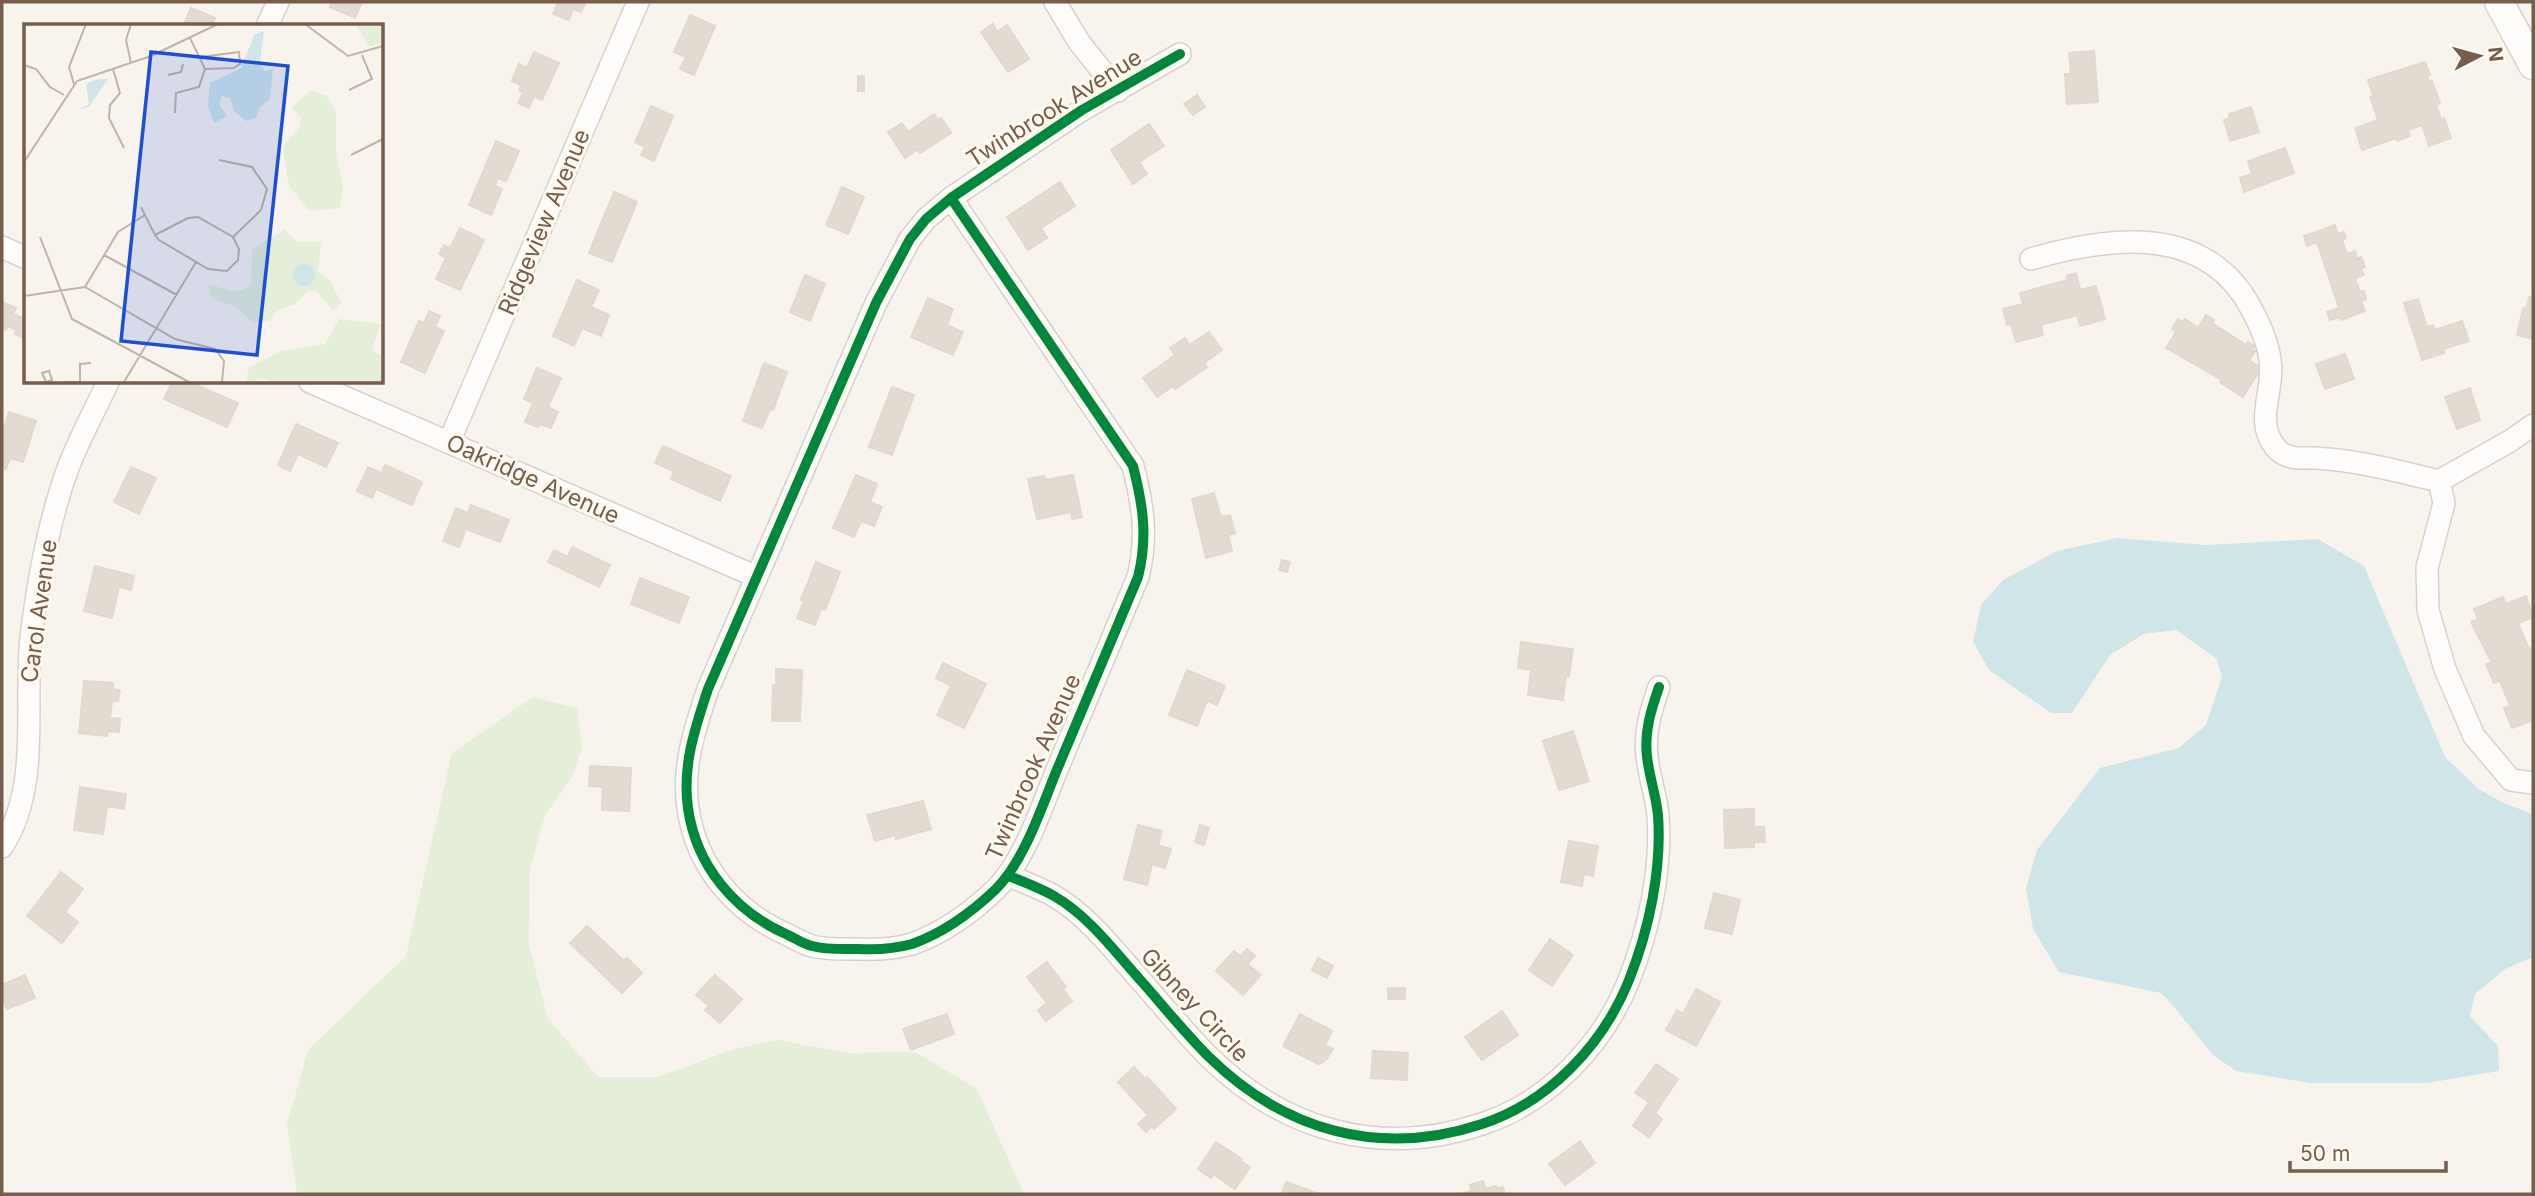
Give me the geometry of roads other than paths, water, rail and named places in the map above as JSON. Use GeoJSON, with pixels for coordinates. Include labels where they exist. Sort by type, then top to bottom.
{"type":"FeatureCollection","features":[{"type":"Feature","properties":{"kind":"street"},"geometry":{"type":"LineString","coordinates":[[268,24],[278,2]]}},
{"type":"Feature","properties":{"kind":"street","name":"Ridgeview Avenue"},"geometry":{"type":"LineString","coordinates":[[449,442],[638,2]]}},
{"type":"Feature","properties":{"kind":"street"},"geometry":{"type":"LineString","coordinates":[[1055,2],[1079,42],[1118,91]]}},
{"type":"Feature","properties":{"kind":"street"},"geometry":{"type":"LineString","coordinates":[[2499,2],[2533,65]]}},
{"type":"Feature","properties":{"kind":"street","name":"Twinbrook Avenue"},"geometry":{"type":"LineString","coordinates":[[951,198],[1133,466],[1143,506],[1144,552],[1138,577],[1009,876],[956,922],[911,944],[886,950],[811,946],[766,926],[728,895],[701,855],[688,808],[688,759],[708,689],[876,303],[910,239],[926,219],[951,198],[1082,110],[1180,54]]}},
{"type":"Feature","properties":{"kind":"street"},"geometry":{"type":"LineString","coordinates":[[2031,259],[2089,244],[2112,243],[2180,247],[2204,256],[2241,289],[2259,325],[2271,361],[2264,425],[2275,447],[2287,457],[2344,459],[2439,481],[2533,425]]}},
{"type":"Feature","properties":{"kind":"street"},"geometry":{"type":"LineString","coordinates":[[2,247],[24,257]]}},
{"type":"Feature","properties":{"kind":"street","name":"Carol Avenue"},"geometry":{"type":"LineString","coordinates":[[2,847],[14,828],[25,779],[31,632],[47,541],[69,466],[108,383]]}},
{"type":"Feature","properties":{"kind":"street","name":"Oakridge Avenue"},"geometry":{"type":"LineString","coordinates":[[312,383],[757,577]]}},
{"type":"Feature","properties":{"kind":"street"},"geometry":{"type":"LineString","coordinates":[[2439,481],[2444,503],[2427,568],[2428,610],[2445,669],[2474,736],[2511,780],[2533,783]]}},
{"type":"Feature","properties":{"kind":"street","name":"Gibney Circle"},"geometry":{"type":"LineString","coordinates":[[1009,876],[1054,896],[1077,913],[1099,933],[1208,1056],[1263,1101],[1299,1119],[1350,1135],[1376,1139],[1416,1139],[1456,1133],[1529,1102],[1561,1078],[1597,1038],[1612,1016],[1629,979],[1644,933],[1654,885],[1658,814],[1647,745],[1650,713],[1659,687]]}}]}
